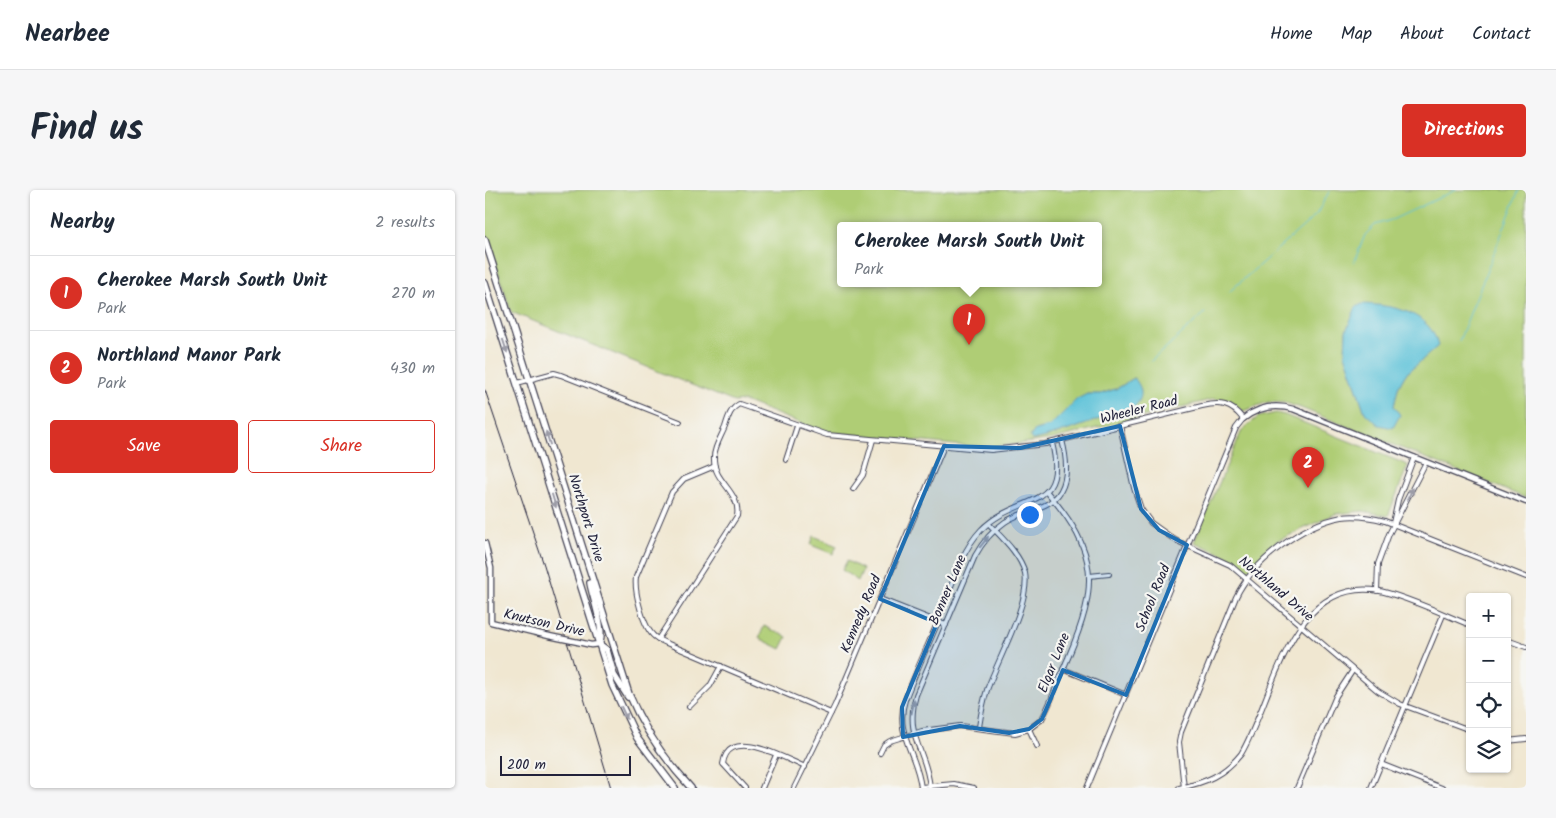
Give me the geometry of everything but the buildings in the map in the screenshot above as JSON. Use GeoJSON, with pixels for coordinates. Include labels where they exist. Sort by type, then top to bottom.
{"type":"FeatureCollection","features":[{"type":"Feature","properties":{"kind":"main road","name":"Northport Drive"},"geometry":{"type":"LineString","coordinates":[[485,240],[587,566],[634,707],[671,766],[691,788]]}},
{"type":"Feature","properties":{"kind":"main road","name":"Northport Drive"},"geometry":{"type":"LineString","coordinates":[[485,283],[612,684],[629,723],[645,751],[675,788]]}},
{"type":"Feature","properties":{"kind":"main road"},"geometry":{"type":"LineString","coordinates":[[587,566],[600,626],[601,640],[599,644],[607,650],[619,684],[634,707]]}},
{"type":"Feature","properties":{"kind":"street"},"geometry":{"type":"LineString","coordinates":[[517,383],[553,373],[680,422]]}},
{"type":"Feature","properties":{"kind":"street","name":"Wheeler Road"},"geometry":{"type":"LineString","coordinates":[[715,466],[713,461],[716,448],[732,409],[737,405],[743,404],[797,426],[827,435],[1003,450],[1062,440],[1220,402],[1230,406],[1243,419]]}},
{"type":"Feature","properties":{"kind":"street"},"geometry":{"type":"LineString","coordinates":[[1243,419],[1265,407],[1284,407],[1526,502]]}},
{"type":"Feature","properties":{"kind":"street","name":"School Road"},"geometry":{"type":"LineString","coordinates":[[1087,788],[1236,428],[1243,419]]}},
{"type":"Feature","properties":{"kind":"street"},"geometry":{"type":"LineString","coordinates":[[786,460],[797,426]]}},
{"type":"Feature","properties":{"kind":"street","name":"Northland Drive"},"geometry":{"type":"LineString","coordinates":[[1120,426],[1134,488],[1141,509],[1159,530],[1187,546],[1230,565],[1378,691],[1405,706],[1466,729]]}},
{"type":"Feature","properties":{"kind":"street"},"geometry":{"type":"LineString","coordinates":[[853,489],[859,482],[865,469],[873,440]]}},
{"type":"Feature","properties":{"kind":"street"},"geometry":{"type":"LineString","coordinates":[[1053,500],[1060,491],[1067,475],[1068,466],[1062,440]]}},
{"type":"Feature","properties":{"kind":"street"},"geometry":{"type":"LineString","coordinates":[[1047,492],[1055,481],[1057,467],[1052,442]]}},
{"type":"Feature","properties":{"kind":"street","name":"Kennedy Road"},"geometry":{"type":"LineString","coordinates":[[795,787],[831,713],[944,446]]}},
{"type":"Feature","properties":{"kind":"street"},"geometry":{"type":"LineString","coordinates":[[1393,525],[1398,500],[1413,457]]}},
{"type":"Feature","properties":{"kind":"street"},"geometry":{"type":"LineString","coordinates":[[1377,591],[1378,564],[1393,525],[1426,462]]}},
{"type":"Feature","properties":{"kind":"street"},"geometry":{"type":"LineString","coordinates":[[658,639],[737,516],[737,502],[715,466],[684,479],[672,492],[636,577],[635,589],[643,618],[650,632],[658,639],[831,713]]}},
{"type":"Feature","properties":{"kind":"street","name":"Elgar Lane"},"geometry":{"type":"LineString","coordinates":[[1029,729],[1042,719],[1085,616],[1089,576],[1077,532],[1047,492]]}},
{"type":"Feature","properties":{"kind":"street","name":"Bonner Lane"},"geometry":{"type":"LineString","coordinates":[[921,787],[917,770],[903,737],[902,707],[937,622],[969,548],[989,524],[1011,510],[1047,492]]}},
{"type":"Feature","properties":{"kind":"street","name":"Bonner Lane"},"geometry":{"type":"LineString","coordinates":[[930,787],[928,775],[913,734],[912,715],[916,695],[975,556],[986,538],[1006,521],[1053,500]]}},
{"type":"Feature","properties":{"kind":"street"},"geometry":{"type":"LineString","coordinates":[[1466,624],[1377,591],[1349,592],[1337,596],[1322,605],[1302,625],[1290,641],[1241,754],[1227,769],[1214,778],[1183,788],[1179,742],[1181,732],[1236,596],[1247,578],[1287,542],[1336,519],[1363,516],[1393,525],[1526,577]]}},
{"type":"Feature","properties":{"kind":"street"},"geometry":{"type":"LineString","coordinates":[[979,727],[986,692],[1021,606],[1025,591],[1025,576],[1021,564],[989,524]]}},
{"type":"Feature","properties":{"kind":"street"},"geometry":{"type":"LineString","coordinates":[[485,543],[491,568],[491,622]]}},
{"type":"Feature","properties":{"kind":"street"},"geometry":{"type":"LineString","coordinates":[[1089,576],[1109,574]]}},
{"type":"Feature","properties":{"kind":"street"},"geometry":{"type":"LineString","coordinates":[[880,599],[946,625]]}},
{"type":"Feature","properties":{"kind":"street"},"geometry":{"type":"LineString","coordinates":[[1371,788],[1443,615]]}},
{"type":"Feature","properties":{"kind":"street","name":"Knutson Drive"},"geometry":{"type":"LineString","coordinates":[[485,620],[591,645],[599,644]]}},
{"type":"Feature","properties":{"kind":"street"},"geometry":{"type":"LineString","coordinates":[[1511,641],[1526,647]]}},
{"type":"Feature","properties":{"kind":"street"},"geometry":{"type":"LineString","coordinates":[[689,707],[710,686],[721,666]]}},
{"type":"Feature","properties":{"kind":"street"},"geometry":{"type":"LineString","coordinates":[[1063,670],[1126,695]]}},
{"type":"Feature","properties":{"kind":"street"},"geometry":{"type":"LineString","coordinates":[[1297,788],[1336,696],[1353,670]]}},
{"type":"Feature","properties":{"kind":"street"},"geometry":{"type":"LineString","coordinates":[[880,753],[885,744],[903,737],[960,726],[979,727],[1009,733],[1029,729],[1037,746]]}},
{"type":"Feature","properties":{"kind":"street"},"geometry":{"type":"LineString","coordinates":[[1511,741],[1526,739]]}},
{"type":"Feature","properties":{"kind":"street"},"geometry":{"type":"LineString","coordinates":[[745,788],[724,766],[723,762],[727,754],[745,745],[805,767]]}},
{"type":"Feature","properties":{"kind":"street"},"geometry":{"type":"LineString","coordinates":[[762,788],[776,755]]}},
{"type":"Feature","properties":{"kind":"street"},"geometry":{"type":"LineString","coordinates":[[1381,764],[1441,788]]}},
{"type":"Feature","properties":{"kind":"street"},"geometry":{"type":"LineString","coordinates":[[921,787],[954,784],[974,788]]}},
{"type":"Feature","properties":{"kind":"street"},"geometry":{"type":"LineString","coordinates":[[795,787],[801,787]]}},
{"type":"Feature","properties":{"kind":"highlighted area"},"geometry":{"type":"Polygon","coordinates":[[[1120,426],[1141,509],[1159,530],[1187,545],[1126,695],[1063,670],[1042,719],[1029,729],[1009,733],[960,726],[903,737],[902,707],[937,623],[880,599],[944,446],[1020,448],[1120,426]]]}},
{"type":"Feature","properties":{"kind":"green space"},"geometry":{"type":"Polygon","coordinates":[[[485,190],[1526,190],[1526,498],[1286,403],[1268,402],[1243,411],[1229,400],[1214,399],[1053,439],[1010,445],[955,445],[828,432],[807,426],[744,401],[734,402],[511,312],[485,230],[485,190]],[[1346,331],[1345,354],[1365,413],[1394,406],[1398,388],[1405,375],[1437,346],[1346,331]],[[1134,378],[1118,388],[1101,394],[1087,394],[1050,426],[1035,430],[1033,440],[1118,412],[1134,378]]]}},
{"type":"Feature","properties":{"kind":"green space"},"geometry":{"type":"Polygon","coordinates":[[[1276,413],[1408,465],[1388,516],[1363,511],[1335,514],[1277,541],[1247,571],[1227,556],[1194,542],[1242,430],[1258,417],[1276,413]]]}},
{"type":"Feature","properties":{"kind":"green space"},"geometry":{"type":"Polygon","coordinates":[[[814,536],[837,546],[833,554],[811,545],[814,536]]]}},
{"type":"Feature","properties":{"kind":"green space"},"geometry":{"type":"Polygon","coordinates":[[[847,561],[863,569],[858,581],[842,570],[847,561]]]}},
{"type":"Feature","properties":{"kind":"green space"},"geometry":{"type":"Polygon","coordinates":[[[764,626],[787,637],[781,649],[759,638],[764,626]]]}},
{"type":"Feature","properties":{"kind":"water"},"geometry":{"type":"Polygon","coordinates":[[[1362,304],[1386,306],[1419,318],[1428,325],[1434,334],[1438,346],[1405,375],[1398,388],[1394,406],[1400,415],[1393,428],[1379,425],[1365,413],[1345,354],[1346,331],[1356,307],[1362,304]]]}},
{"type":"Feature","properties":{"kind":"water"},"geometry":{"type":"Polygon","coordinates":[[[1134,378],[1141,389],[1141,397],[1134,407],[1058,433],[1032,440],[1030,437],[1035,430],[1050,426],[1077,399],[1087,394],[1101,394],[1118,388],[1134,378]]]}},
{"type":"Feature","properties":{"kind":"waterway"},"geometry":{"type":"LineString","coordinates":[[1229,292],[1316,215],[1330,190]]}},
{"type":"Feature","properties":{"kind":"waterway"},"geometry":{"type":"LineString","coordinates":[[1354,262],[1365,235],[1375,225],[1394,219],[1456,190]]}},
{"type":"Feature","properties":{"kind":"waterway"},"geometry":{"type":"LineString","coordinates":[[1459,341],[1519,190]]}},
{"type":"Feature","properties":{"kind":"waterway"},"geometry":{"type":"LineString","coordinates":[[1151,361],[1205,313]]}},
{"type":"Feature","properties":{"kind":"railway"},"geometry":{"type":"LineString","coordinates":[[485,390],[544,565],[611,788]]}},
{"type":"Feature","properties":{"kind":"place","name":"Cherokee Marsh South Unit"},"geometry":{"type":"Point","coordinates":[969,345]}},
{"type":"Feature","properties":{"kind":"place","name":"Northland Manor Park"},"geometry":{"type":"Point","coordinates":[1308,488]}}]}
